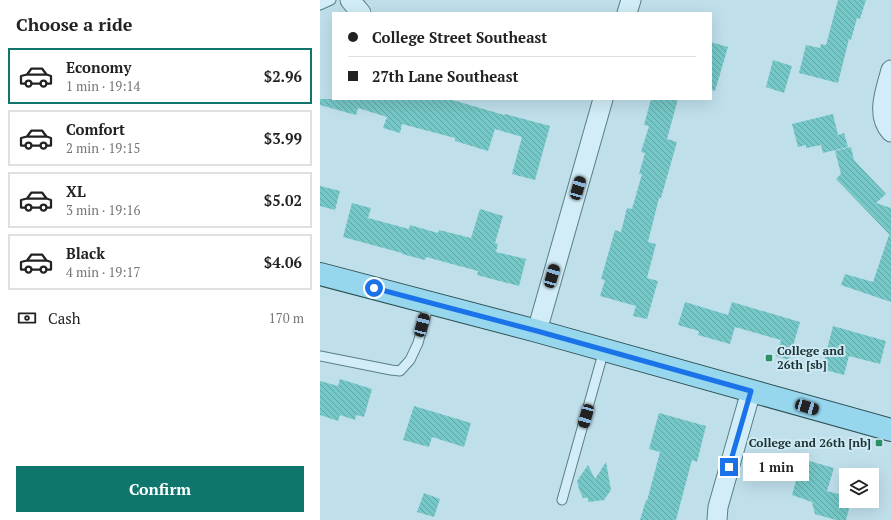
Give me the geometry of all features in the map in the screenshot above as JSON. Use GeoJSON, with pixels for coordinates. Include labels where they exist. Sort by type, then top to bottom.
{"type":"FeatureCollection","features":[{"type":"Feature","properties":{"kind":"main road"},"geometry":{"type":"LineString","coordinates":[[320,274],[537,331],[891,430]]}},
{"type":"Feature","properties":{"kind":"street"},"geometry":{"type":"LineString","coordinates":[[350,0],[360,12]]}},
{"type":"Feature","properties":{"kind":"street"},"geometry":{"type":"LineString","coordinates":[[627,12],[631,0]]}},
{"type":"Feature","properties":{"kind":"street"},"geometry":{"type":"LineString","coordinates":[[891,70],[883,99],[883,110],[886,126],[891,132]]}},
{"type":"Feature","properties":{"kind":"street"},"geometry":{"type":"LineString","coordinates":[[537,331],[603,100]]}},
{"type":"Feature","properties":{"kind":"street"},"geometry":{"type":"LineString","coordinates":[[717,520],[718,507],[751,391]]}},
{"type":"Feature","properties":{"kind":"lane"},"geometry":{"type":"LineString","coordinates":[[320,5],[331,0]]}},
{"type":"Feature","properties":{"kind":"lane"},"geometry":{"type":"LineString","coordinates":[[320,356],[400,371],[410,360],[418,342],[429,302]]}},
{"type":"Feature","properties":{"kind":"lane"},"geometry":{"type":"LineString","coordinates":[[562,500],[604,350]]}},
{"type":"Feature","properties":{"kind":"building"},"geometry":{"type":"Polygon","coordinates":[[[838,0],[866,0],[860,19],[857,18],[851,40],[849,39],[838,83],[799,73],[806,45],[820,48],[821,44],[826,45],[838,0]]]}},
{"type":"Feature","properties":{"kind":"building"},"geometry":{"type":"Polygon","coordinates":[[[712,42],[728,47],[715,91],[712,90],[712,42]]]}},
{"type":"Feature","properties":{"kind":"building"},"geometry":{"type":"Polygon","coordinates":[[[773,60],[792,66],[784,93],[766,87],[773,60]]]}},
{"type":"Feature","properties":{"kind":"building"},"geometry":{"type":"Polygon","coordinates":[[[320,99],[452,100],[504,115],[505,114],[550,126],[535,180],[512,174],[522,137],[495,129],[488,151],[455,141],[455,138],[402,124],[400,133],[383,128],[387,117],[358,108],[356,115],[320,105],[320,99]]]}},
{"type":"Feature","properties":{"kind":"building"},"geometry":{"type":"Polygon","coordinates":[[[651,100],[678,100],[667,139],[677,142],[661,198],[659,198],[648,242],[656,244],[647,278],[658,281],[647,319],[633,316],[636,306],[600,296],[605,280],[601,279],[615,230],[621,232],[627,208],[632,209],[642,174],[639,174],[645,153],[641,152],[649,126],[644,125],[651,100]]]}},
{"type":"Feature","properties":{"kind":"building"},"geometry":{"type":"Polygon","coordinates":[[[833,114],[838,135],[844,133],[848,147],[823,153],[821,145],[806,148],[806,145],[798,147],[792,124],[833,114]]]}},
{"type":"Feature","properties":{"kind":"building"},"geometry":{"type":"Polygon","coordinates":[[[851,147],[854,160],[886,194],[876,203],[891,208],[891,236],[836,179],[841,174],[835,151],[851,147]]]}},
{"type":"Feature","properties":{"kind":"building"},"geometry":{"type":"Polygon","coordinates":[[[320,186],[340,191],[335,210],[320,206],[320,186]]]}},
{"type":"Feature","properties":{"kind":"building"},"geometry":{"type":"Polygon","coordinates":[[[352,203],[371,208],[368,218],[409,229],[410,225],[438,233],[439,230],[471,238],[480,209],[503,216],[495,243],[498,244],[496,252],[526,259],[519,286],[477,275],[478,271],[426,257],[425,260],[343,237],[352,203]]]}},
{"type":"Feature","properties":{"kind":"building"},"geometry":{"type":"Polygon","coordinates":[[[889,235],[891,236],[891,302],[841,285],[845,274],[873,282],[889,235]]]}},
{"type":"Feature","properties":{"kind":"building"},"geometry":{"type":"Polygon","coordinates":[[[685,302],[728,315],[732,302],[800,322],[789,360],[776,356],[781,340],[735,327],[730,344],[698,335],[699,331],[678,325],[685,302]]]}},
{"type":"Feature","properties":{"kind":"building"},"geometry":{"type":"Polygon","coordinates":[[[833,326],[886,341],[880,364],[849,356],[844,375],[822,369],[833,326]]]}},
{"type":"Feature","properties":{"kind":"building"},"geometry":{"type":"Polygon","coordinates":[[[340,379],[372,389],[364,417],[356,415],[355,420],[340,415],[338,421],[320,415],[320,381],[338,386],[340,379]]]}},
{"type":"Feature","properties":{"kind":"building"},"geometry":{"type":"Polygon","coordinates":[[[414,406],[471,423],[464,447],[432,437],[429,447],[403,440],[414,406]]]}},
{"type":"Feature","properties":{"kind":"building"},"geometry":{"type":"Polygon","coordinates":[[[659,413],[706,426],[697,462],[692,460],[676,520],[640,520],[646,500],[647,501],[660,452],[649,449],[659,413]]]}},
{"type":"Feature","properties":{"kind":"building"},"geometry":{"type":"Polygon","coordinates":[[[802,459],[834,468],[827,491],[839,494],[839,508],[849,508],[846,520],[836,520],[815,514],[812,502],[792,495],[802,459]]]}},
{"type":"Feature","properties":{"kind":"building"},"geometry":{"type":"Polygon","coordinates":[[[606,462],[611,490],[604,500],[588,502],[588,498],[583,498],[577,481],[588,465],[595,479],[606,462]]]}},
{"type":"Feature","properties":{"kind":"building"},"geometry":{"type":"Polygon","coordinates":[[[424,493],[440,499],[434,517],[417,512],[424,493]]]}},
{"type":"Feature","properties":{"kind":"place","name":"College and 26th [sb]"},"geometry":{"type":"Point","coordinates":[769,358]}},
{"type":"Feature","properties":{"kind":"place","name":"College and 26th [nb]"},"geometry":{"type":"Point","coordinates":[879,443]}},
{"type":"Feature","properties":{"kind":"route"},"geometry":{"type":"LineString","coordinates":[[374,288],[537,331],[751,391],[729,467]]}}]}
